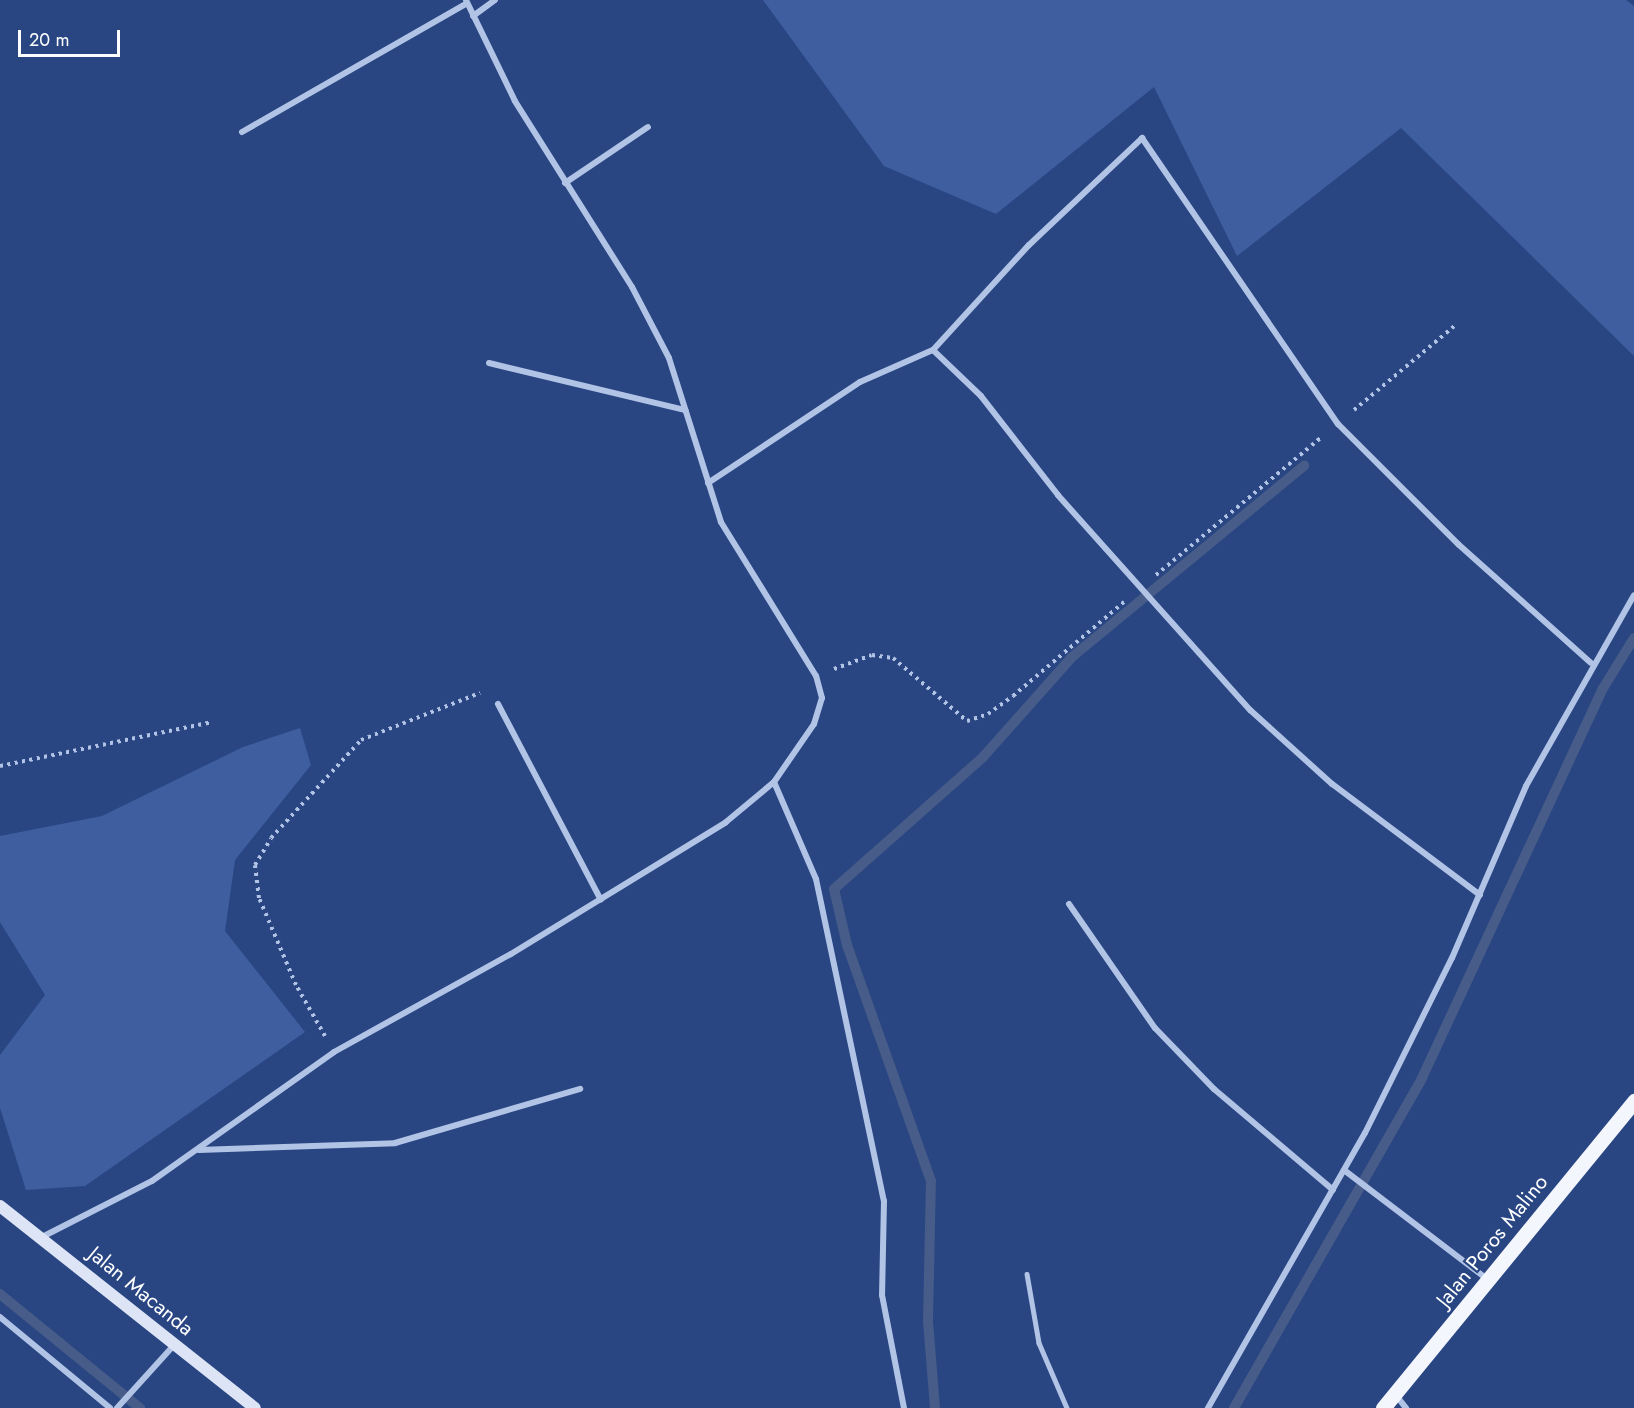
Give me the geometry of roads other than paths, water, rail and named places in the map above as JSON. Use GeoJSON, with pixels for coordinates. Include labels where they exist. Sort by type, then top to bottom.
{"type":"FeatureCollection","features":[{"type":"Feature","properties":{"kind":"main road","name":"Jalan Poros Malino"},"geometry":{"type":"LineString","coordinates":[[1383,1408],[1634,1101]]}},
{"type":"Feature","properties":{"kind":"street"},"geometry":{"type":"LineString","coordinates":[[472,16],[495,0]]}},
{"type":"Feature","properties":{"kind":"street"},"geometry":{"type":"LineString","coordinates":[[42,1237],[84,1220],[199,1150],[334,1052],[601,900],[726,822],[774,782],[795,757],[822,698],[816,676],[721,522],[669,358],[632,287],[514,101],[466,2],[242,132]]}},
{"type":"Feature","properties":{"kind":"street"},"geometry":{"type":"LineString","coordinates":[[565,183],[648,127]]}},
{"type":"Feature","properties":{"kind":"street"},"geometry":{"type":"LineString","coordinates":[[708,483],[860,382],[933,350],[1037,237],[1142,138],[1338,424],[1458,544],[1591,663]]}},
{"type":"Feature","properties":{"kind":"street"},"geometry":{"type":"LineString","coordinates":[[933,350],[981,396],[1058,495],[1250,710],[1332,784],[1480,895]]}},
{"type":"Feature","properties":{"kind":"street"},"geometry":{"type":"LineString","coordinates":[[489,363],[685,410]]}},
{"type":"Feature","properties":{"kind":"street"},"geometry":{"type":"LineString","coordinates":[[1208,1408],[1344,1170],[1480,895],[1526,786],[1591,663],[1634,595]]}},
{"type":"Feature","properties":{"kind":"street"},"geometry":{"type":"LineString","coordinates":[[498,705],[601,900]]}},
{"type":"Feature","properties":{"kind":"street"},"geometry":{"type":"LineString","coordinates":[[774,782],[816,879],[884,1201],[882,1295],[904,1408]]}},
{"type":"Feature","properties":{"kind":"street"},"geometry":{"type":"LineString","coordinates":[[1069,904],[1155,1028],[1214,1089],[1333,1190]]}},
{"type":"Feature","properties":{"kind":"street"},"geometry":{"type":"LineString","coordinates":[[199,1150],[395,1143],[580,1089]]}},
{"type":"Feature","properties":{"kind":"street"},"geometry":{"type":"LineString","coordinates":[[1344,1170],[1488,1280]]}},
{"type":"Feature","properties":{"kind":"street","name":"Jalan Macanda"},"geometry":{"type":"LineString","coordinates":[[0,1206],[255,1408]]}},
{"type":"Feature","properties":{"kind":"street"},"geometry":{"type":"LineString","coordinates":[[0,1317],[110,1408]]}},
{"type":"Feature","properties":{"kind":"street"},"geometry":{"type":"LineString","coordinates":[[117,1408],[176,1344]]}},
{"type":"Feature","properties":{"kind":"street"},"geometry":{"type":"LineString","coordinates":[[1395,1394],[1406,1408]]}},
{"type":"Feature","properties":{"kind":"lane"},"geometry":{"type":"LineString","coordinates":[[1027,1274],[1040,1343],[1067,1408]]}},
{"type":"Feature","properties":{"kind":"waterway"},"geometry":{"type":"LineString","coordinates":[[935,1408],[928,1321],[931,1181],[847,945],[834,889],[983,757],[1072,657],[1304,466]]}},
{"type":"Feature","properties":{"kind":"waterway"},"geometry":{"type":"LineString","coordinates":[[1234,1408],[1422,1078],[1602,690],[1634,638]]}},
{"type":"Feature","properties":{"kind":"waterway"},"geometry":{"type":"LineString","coordinates":[[0,1294],[140,1408]]}}]}
